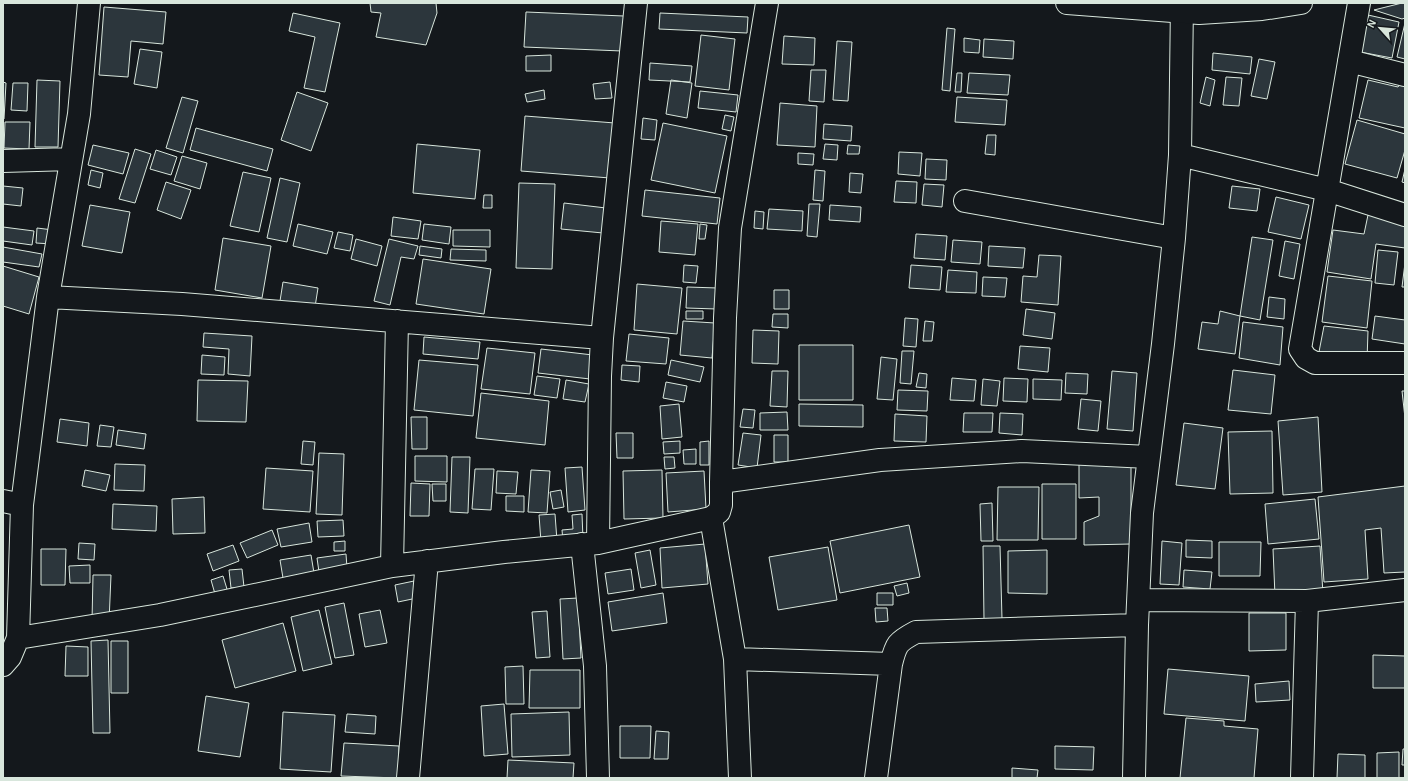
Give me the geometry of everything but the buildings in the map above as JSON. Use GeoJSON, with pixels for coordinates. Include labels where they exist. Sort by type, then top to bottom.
{"type":"FeatureCollection","features":[{"type":"Feature","properties":{"kind":"street"},"geometry":{"type":"LineString","coordinates":[[3,665],[10,657],[18,638],[13,503],[79,114],[89,3]]}},
{"type":"Feature","properties":{"kind":"street"},"geometry":{"type":"LineString","coordinates":[[598,778],[590,543],[602,338],[636,3]]}},
{"type":"Feature","properties":{"kind":"street"},"geometry":{"type":"LineString","coordinates":[[18,638],[160,614],[392,566],[590,543],[711,518],[719,512],[721,505],[722,482],[725,318],[730,228],[767,3]]}},
{"type":"Feature","properties":{"kind":"street"},"geometry":{"type":"LineString","coordinates":[[1067,3],[1182,8],[1199,13],[1262,9],[1301,3]]}},
{"type":"Feature","properties":{"kind":"street"},"geometry":{"type":"LineString","coordinates":[[1359,3],[1300,350],[1306,358],[1315,363],[1405,363]]}},
{"type":"Feature","properties":{"kind":"street"},"geometry":{"type":"LineString","coordinates":[[1134,778],[1137,625],[1142,513],[1163,344],[1174,238],[1180,155],[1182,8]]}},
{"type":"Feature","properties":{"kind":"street"},"geometry":{"type":"LineString","coordinates":[[1350,61],[1405,75]]}},
{"type":"Feature","properties":{"kind":"street"},"geometry":{"type":"LineString","coordinates":[[1180,155],[1327,190],[1405,215]]}},
{"type":"Feature","properties":{"kind":"street"},"geometry":{"type":"LineString","coordinates":[[3,161],[71,158]]}},
{"type":"Feature","properties":{"kind":"street"},"geometry":{"type":"LineString","coordinates":[[965,202],[1174,238]]}},
{"type":"Feature","properties":{"kind":"street"},"geometry":{"type":"LineString","coordinates":[[48,297],[182,304],[602,338]]}},
{"type":"Feature","properties":{"kind":"street"},"geometry":{"type":"LineString","coordinates":[[392,566],[397,321]]}},
{"type":"Feature","properties":{"kind":"street"},"geometry":{"type":"LineString","coordinates":[[722,482],[896,459],[1022,452],[1149,457]]}},
{"type":"Feature","properties":{"kind":"street"},"geometry":{"type":"LineString","coordinates":[[711,518],[735,659],[740,778]]}},
{"type":"Feature","properties":{"kind":"street"},"geometry":{"type":"LineString","coordinates":[[408,778],[426,561]]}},
{"type":"Feature","properties":{"kind":"street"},"geometry":{"type":"LineString","coordinates":[[1139,600],[1307,601],[1405,590]]}},
{"type":"Feature","properties":{"kind":"street"},"geometry":{"type":"LineString","coordinates":[[1302,778],[1307,601]]}},
{"type":"Feature","properties":{"kind":"street"},"geometry":{"type":"LineString","coordinates":[[876,778],[891,664],[895,648],[903,638],[916,632],[1137,625]]}},
{"type":"Feature","properties":{"kind":"street"},"geometry":{"type":"LineString","coordinates":[[735,659],[891,664]]}}]}
